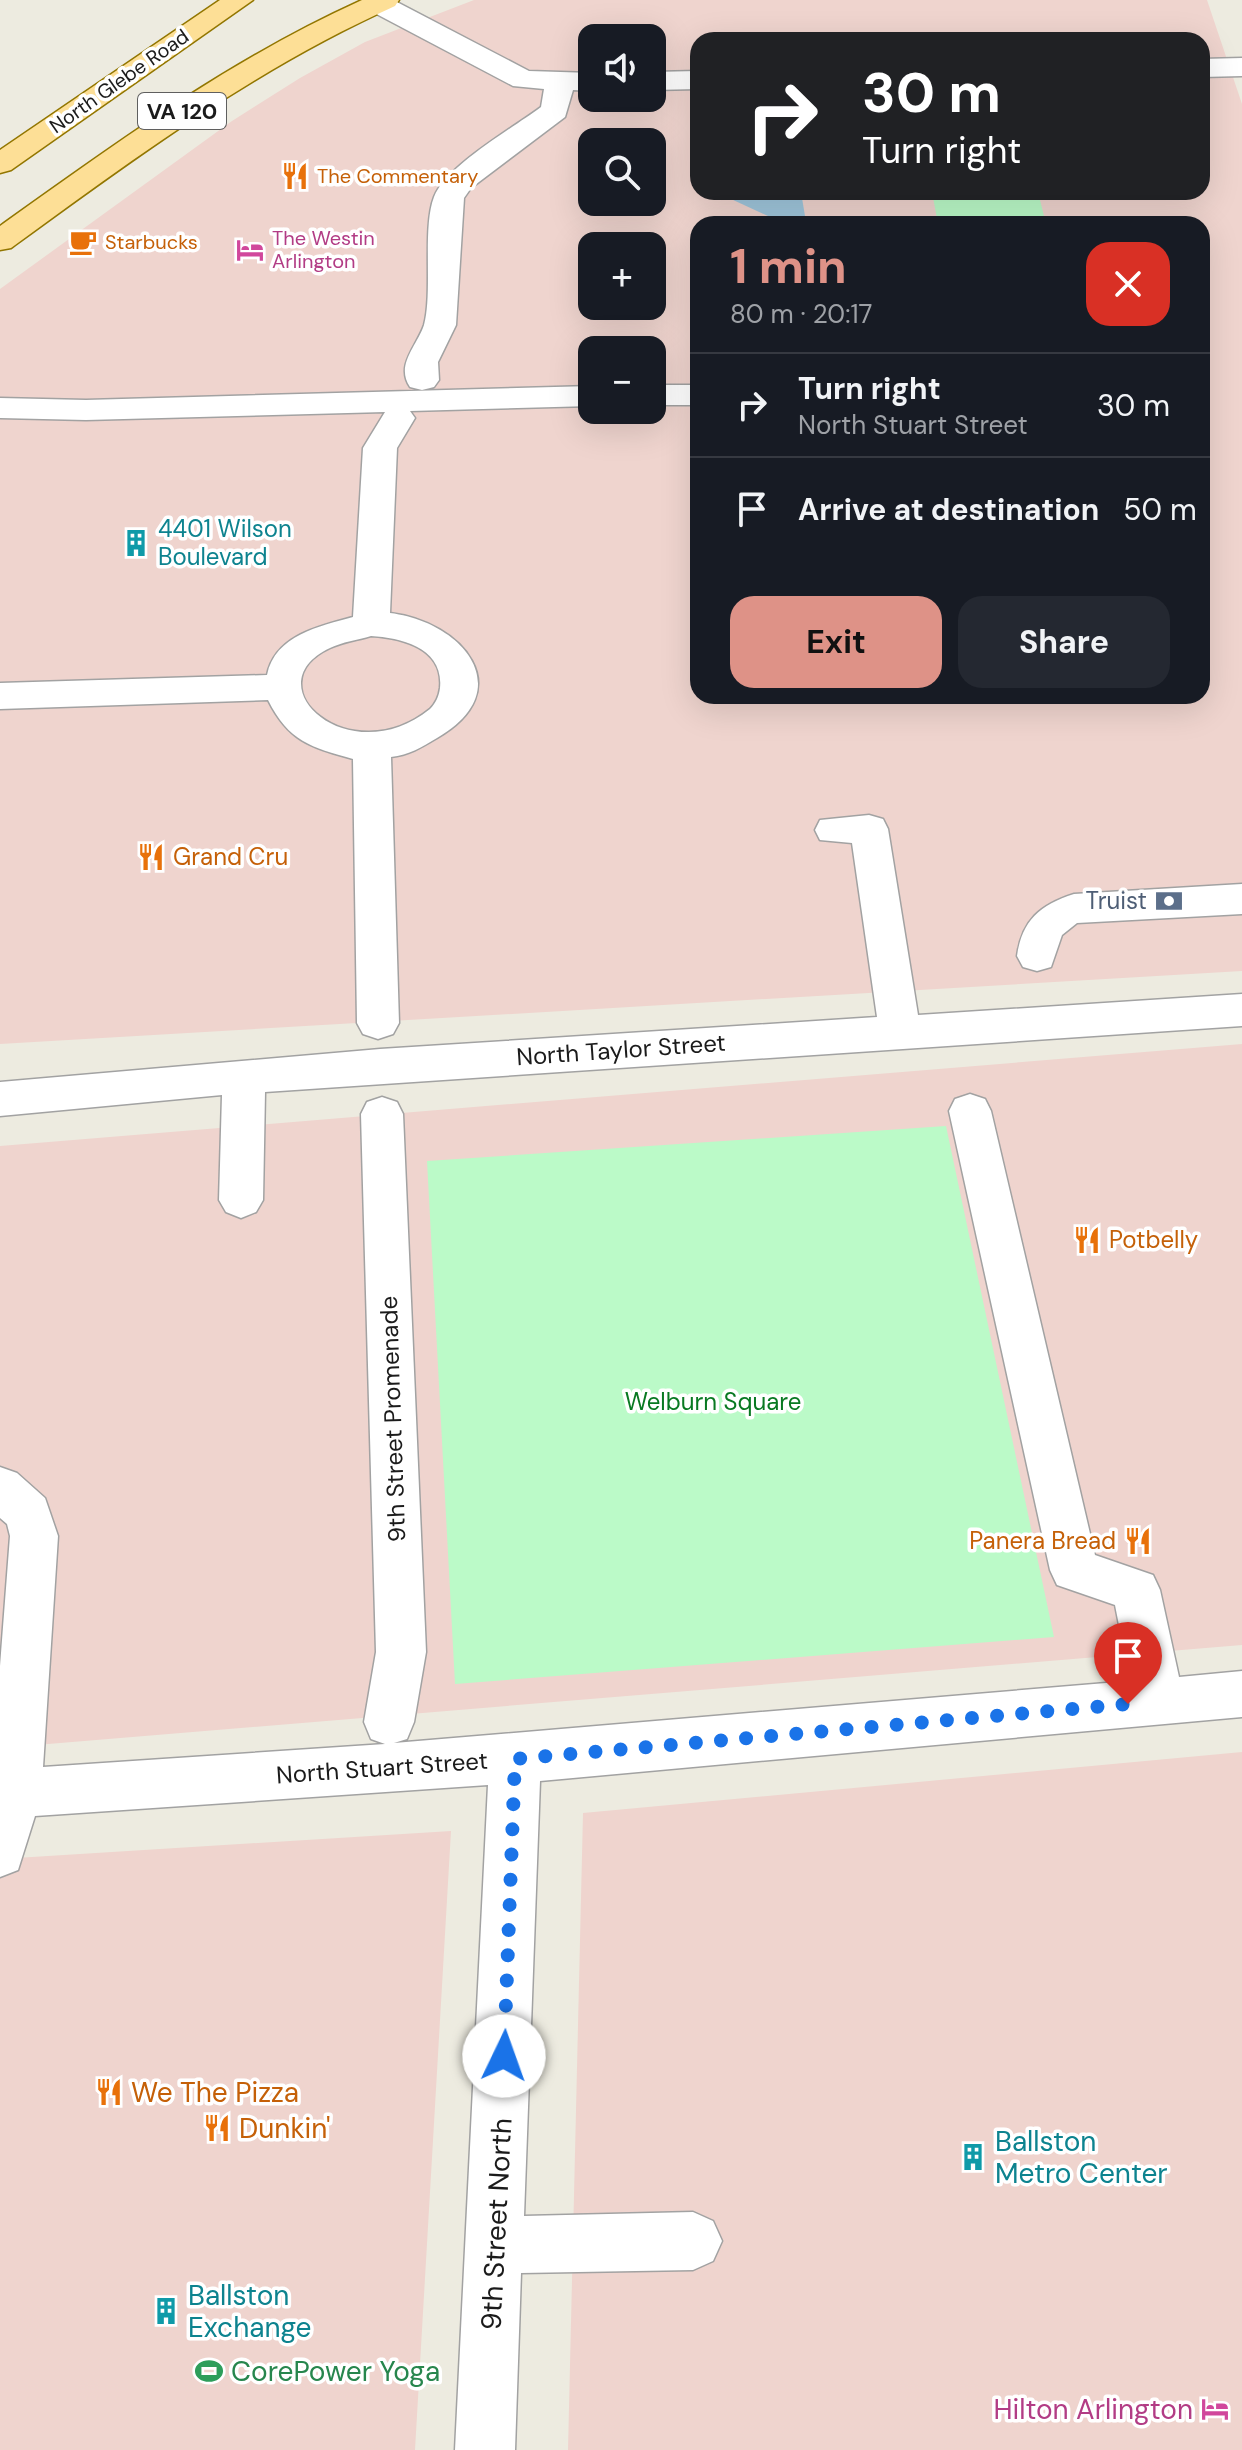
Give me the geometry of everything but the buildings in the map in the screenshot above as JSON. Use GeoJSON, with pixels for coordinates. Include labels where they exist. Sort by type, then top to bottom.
{"type":"FeatureCollection","features":[{"type":"Feature","properties":{"kind":"main road","name":"North Glebe Road"},"geometry":{"type":"LineString","coordinates":[[0,164],[237,1]]}},
{"type":"Feature","properties":{"kind":"main road","name":"VA 120"},"geometry":{"type":"LineString","coordinates":[[0,241],[229,80],[310,35],[381,2]]}},
{"type":"Feature","properties":{"kind":"street"},"geometry":{"type":"LineString","coordinates":[[381,2],[523,80],[578,82]]}},
{"type":"Feature","properties":{"kind":"street"},"geometry":{"type":"LineString","coordinates":[[1210,68],[1242,67]]}},
{"type":"Feature","properties":{"kind":"street"},"geometry":{"type":"LineString","coordinates":[[666,81],[690,80]]}},
{"type":"Feature","properties":{"kind":"street"},"geometry":{"type":"LineString","coordinates":[[422,380],[422,362],[440,325],[449,198],[460,182],[555,111],[560,83]]}},
{"type":"Feature","properties":{"kind":"street"},"geometry":{"type":"LineString","coordinates":[[666,395],[690,395]]}},
{"type":"Feature","properties":{"kind":"street"},"geometry":{"type":"LineString","coordinates":[[0,408],[86,410],[578,396]]}},
{"type":"Feature","properties":{"kind":"street"},"geometry":{"type":"LineString","coordinates":[[371,624],[380,448],[398,418]]}},
{"type":"Feature","properties":{"kind":"street"},"geometry":{"type":"LineString","coordinates":[[371,624],[421,632],[440,644],[454,659],[461,678],[458,696],[447,715],[427,731],[401,742],[372,746],[340,744],[312,735],[293,718],[282,699],[282,687],[289,664],[302,648],[322,635],[371,624]]}},
{"type":"Feature","properties":{"kind":"street"},"geometry":{"type":"LineString","coordinates":[[0,696],[282,687]]}},
{"type":"Feature","properties":{"kind":"street"},"geometry":{"type":"LineString","coordinates":[[372,746],[378,1023]]}},
{"type":"Feature","properties":{"kind":"street"},"geometry":{"type":"LineString","coordinates":[[851,829],[900,1032]]}},
{"type":"Feature","properties":{"kind":"street"},"geometry":{"type":"LineString","coordinates":[[1037,956],[1045,926],[1057,914],[1074,909],[1242,899]]}},
{"type":"Feature","properties":{"kind":"street","name":"North Taylor Street"},"geometry":{"type":"LineString","coordinates":[[0,1099],[244,1077],[1242,1010]]}},
{"type":"Feature","properties":{"kind":"street"},"geometry":{"type":"LineString","coordinates":[[241,1200],[244,1077]]}},
{"type":"Feature","properties":{"kind":"street"},"geometry":{"type":"LineString","coordinates":[[970,1111],[1074,1570],[1136,1590],[1159,1701]]}},
{"type":"Feature","properties":{"kind":"street","name":"9th Street Promenade"},"geometry":{"type":"LineString","coordinates":[[382,1114],[401,1652],[389,1722]]}},
{"type":"Feature","properties":{"kind":"street"},"geometry":{"type":"LineString","coordinates":[[0,1488],[28,1513],[34,1536],[15,1586],[8,1793],[0,1852]]}},
{"type":"Feature","properties":{"kind":"street","name":"North Stuart Street"},"geometry":{"type":"LineString","coordinates":[[8,1793],[515,1759],[1242,1694]]}},
{"type":"Feature","properties":{"kind":"street","name":"9th Street North"},"geometry":{"type":"LineString","coordinates":[[485,2450],[515,1759]]}},
{"type":"Feature","properties":{"kind":"street"},"geometry":{"type":"LineString","coordinates":[[495,2245],[693,2241]]}},
{"type":"Feature","properties":{"kind":"shaded area"},"geometry":{"type":"Polygon","coordinates":[[[474,0],[1207,0],[1242,104],[1242,971],[0,1044],[0,289],[232,121],[365,42],[474,0]]]}},
{"type":"Feature","properties":{"kind":"shaded area"},"geometry":{"type":"Polygon","coordinates":[[[1242,1044],[1242,1645],[0,1748],[0,1146],[1242,1044]]]}},
{"type":"Feature","properties":{"kind":"shaded area"},"geometry":{"type":"Polygon","coordinates":[[[1242,1752],[1242,2450],[568,2450],[583,1813],[1242,1752]]]}},
{"type":"Feature","properties":{"kind":"shaded area"},"geometry":{"type":"Polygon","coordinates":[[[451,1831],[415,2450],[0,2450],[0,1859],[451,1831]]]}},
{"type":"Feature","properties":{"kind":"green space"},"geometry":{"type":"Polygon","coordinates":[[[934,200],[1040,200],[1044,216],[936,216],[934,200]]]}},
{"type":"Feature","properties":{"kind":"green space","name":"Welburn Square"},"geometry":{"type":"Polygon","coordinates":[[[946,1126],[1054,1637],[455,1684],[427,1161],[946,1126]]]}},
{"type":"Feature","properties":{"kind":"water"},"geometry":{"type":"Polygon","coordinates":[[[733,200],[802,200],[805,216],[768,216],[733,200]]]}},
{"type":"Feature","properties":{"kind":"place","name":"The Commentary"},"geometry":{"type":"Point","coordinates":[295,176]}},
{"type":"Feature","properties":{"kind":"place","name":"Starbucks"},"geometry":{"type":"Point","coordinates":[83,242]}},
{"type":"Feature","properties":{"kind":"place","name":"The Westin Arlington"},"geometry":{"type":"Point","coordinates":[250,250]}},
{"type":"Feature","properties":{"kind":"place","name":"4401 Wilson Boulevard"},"geometry":{"type":"Point","coordinates":[136,543]}},
{"type":"Feature","properties":{"kind":"place","name":"Grand Cru"},"geometry":{"type":"Point","coordinates":[151,857]}},
{"type":"Feature","properties":{"kind":"place","name":"Truist"},"geometry":{"type":"Point","coordinates":[1169,901]}},
{"type":"Feature","properties":{"kind":"place","name":"Potbelly"},"geometry":{"type":"Point","coordinates":[1087,1240]}},
{"type":"Feature","properties":{"kind":"place","name":"Panera Bread"},"geometry":{"type":"Point","coordinates":[1138,1541]}},
{"type":"Feature","properties":{"kind":"place","name":"We The Pizza"},"geometry":{"type":"Point","coordinates":[109,2092]}},
{"type":"Feature","properties":{"kind":"place","name":"Dunkin'"},"geometry":{"type":"Point","coordinates":[217,2128]}},
{"type":"Feature","properties":{"kind":"place","name":"Ballston Metro Center"},"geometry":{"type":"Point","coordinates":[973,2157]}},
{"type":"Feature","properties":{"kind":"place","name":"Ballston Exchange"},"geometry":{"type":"Point","coordinates":[166,2311]}},
{"type":"Feature","properties":{"kind":"place","name":"CorePower Yoga"},"geometry":{"type":"Point","coordinates":[209,2371]}},
{"type":"Feature","properties":{"kind":"place","name":"Hilton Arlington"},"geometry":{"type":"Point","coordinates":[1215,2409]}},
{"type":"Feature","properties":{"kind":"route"},"geometry":{"type":"LineString","coordinates":[[504,2056],[515,1759],[1128,1704]]}}]}
